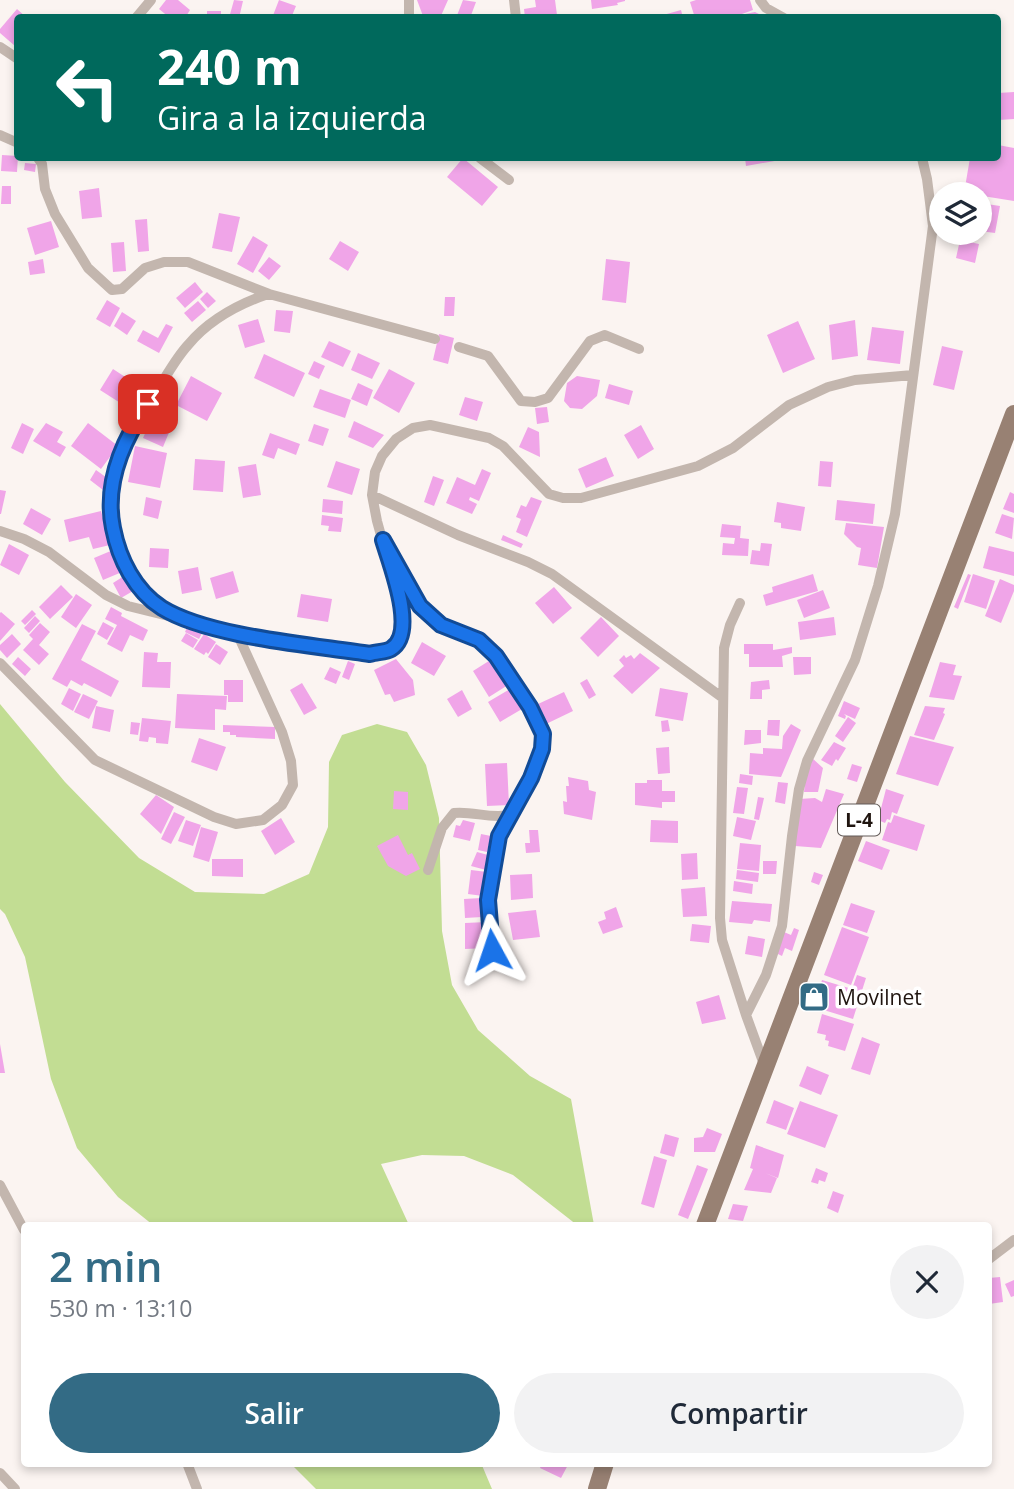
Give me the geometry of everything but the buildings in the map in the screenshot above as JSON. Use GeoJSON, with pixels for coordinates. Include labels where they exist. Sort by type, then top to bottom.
{"type":"FeatureCollection","features":[{"type":"Feature","properties":{"kind":"main road","name":"L-4"},"geometry":{"type":"LineString","coordinates":[[706,1222],[1014,414]]}},
{"type":"Feature","properties":{"kind":"main road"},"geometry":{"type":"LineString","coordinates":[[597,1489],[604,1467]]}},
{"type":"Feature","properties":{"kind":"street"},"geometry":{"type":"LineString","coordinates":[[139,14],[151,0]]}},
{"type":"Feature","properties":{"kind":"street"},"geometry":{"type":"LineString","coordinates":[[760,0],[766,8],[777,14]]}},
{"type":"Feature","properties":{"kind":"street"},"geometry":{"type":"LineString","coordinates":[[40,161],[45,189],[55,214],[88,268],[112,290],[122,289],[145,268],[164,262],[188,262],[269,293],[435,339]]}},
{"type":"Feature","properties":{"kind":"street"},"geometry":{"type":"LineString","coordinates":[[484,161],[509,180]]}},
{"type":"Feature","properties":{"kind":"street"},"geometry":{"type":"LineString","coordinates":[[746,1015],[766,975],[782,926],[799,789],[807,761],[855,660],[878,586],[895,514],[933,226],[923,161]]}},
{"type":"Feature","properties":{"kind":"street"},"geometry":{"type":"LineString","coordinates":[[194,622],[164,609],[149,598],[133,578],[117,549],[110,515],[111,491],[121,452],[135,423],[188,345],[240,303],[269,293]]}},
{"type":"Feature","properties":{"kind":"street"},"geometry":{"type":"LineString","coordinates":[[458,347],[488,356],[521,401],[535,402],[548,398],[590,341],[605,335],[639,349]]}},
{"type":"Feature","properties":{"kind":"street"},"geometry":{"type":"LineString","coordinates":[[0,531],[50,552],[83,580],[128,606],[237,633],[370,654],[391,649],[401,640],[405,622],[377,522],[372,495],[375,472],[382,456],[396,439],[413,428],[430,425],[489,438],[503,446],[549,494],[580,498],[698,466],[733,448],[789,405],[828,387],[855,380],[913,375]]}},
{"type":"Feature","properties":{"kind":"street"},"geometry":{"type":"LineString","coordinates":[[372,495],[552,574],[723,698]]}},
{"type":"Feature","properties":{"kind":"street"},"geometry":{"type":"LineString","coordinates":[[383,540],[420,606],[441,625],[479,640],[496,656],[530,707],[543,734],[542,749],[531,778],[499,836],[488,900],[492,950]]}},
{"type":"Feature","properties":{"kind":"street"},"geometry":{"type":"LineString","coordinates":[[740,603],[724,648],[720,918],[722,940],[765,1068]]}},
{"type":"Feature","properties":{"kind":"street"},"geometry":{"type":"LineString","coordinates":[[0,663],[95,760],[215,817],[236,824],[263,820],[282,805],[293,785],[291,761],[282,732],[237,633]]}},
{"type":"Feature","properties":{"kind":"street"},"geometry":{"type":"LineString","coordinates":[[428,870],[442,828],[454,813],[465,812],[494,818],[509,815]]}},
{"type":"Feature","properties":{"kind":"street"},"geometry":{"type":"LineString","coordinates":[[0,1185],[21,1224]]}},
{"type":"Feature","properties":{"kind":"street"},"geometry":{"type":"LineString","coordinates":[[992,1257],[1014,1240]]}},
{"type":"Feature","properties":{"kind":"street"},"geometry":{"type":"LineString","coordinates":[[189,1467],[197,1489]]}},
{"type":"Feature","properties":{"kind":"street"},"geometry":{"type":"LineString","coordinates":[[0,1473],[15,1489]]}},
{"type":"Feature","properties":{"kind":"green space"},"geometry":{"type":"Polygon","coordinates":[[[0,704],[65,782],[139,858],[195,892],[264,894],[309,874],[328,827],[329,762],[342,735],[377,724],[407,732],[426,765],[439,818],[442,931],[452,985],[478,1030],[530,1076],[571,1099],[593,1222],[573,1222],[513,1175],[464,1156],[422,1155],[381,1164],[408,1222],[149,1222],[118,1197],[77,1148],[51,1079],[25,957],[5,914],[0,909],[0,704]]]}},
{"type":"Feature","properties":{"kind":"green space"},"geometry":{"type":"Polygon","coordinates":[[[294,1467],[483,1467],[492,1489],[316,1489],[294,1467]]]}},
{"type":"Feature","properties":{"kind":"place","name":"Movilnet"},"geometry":{"type":"Point","coordinates":[814,997]}},
{"type":"Feature","properties":{"kind":"route"},"geometry":{"type":"LineString","coordinates":[[148,404],[121,452],[111,491],[110,515],[117,549],[133,578],[149,598],[164,609],[194,622],[237,633],[370,654],[391,649],[401,640],[405,622],[383,540],[420,606],[441,625],[479,640],[496,656],[530,707],[543,734],[542,749],[531,778],[499,836],[488,900],[492,950]]}}]}
